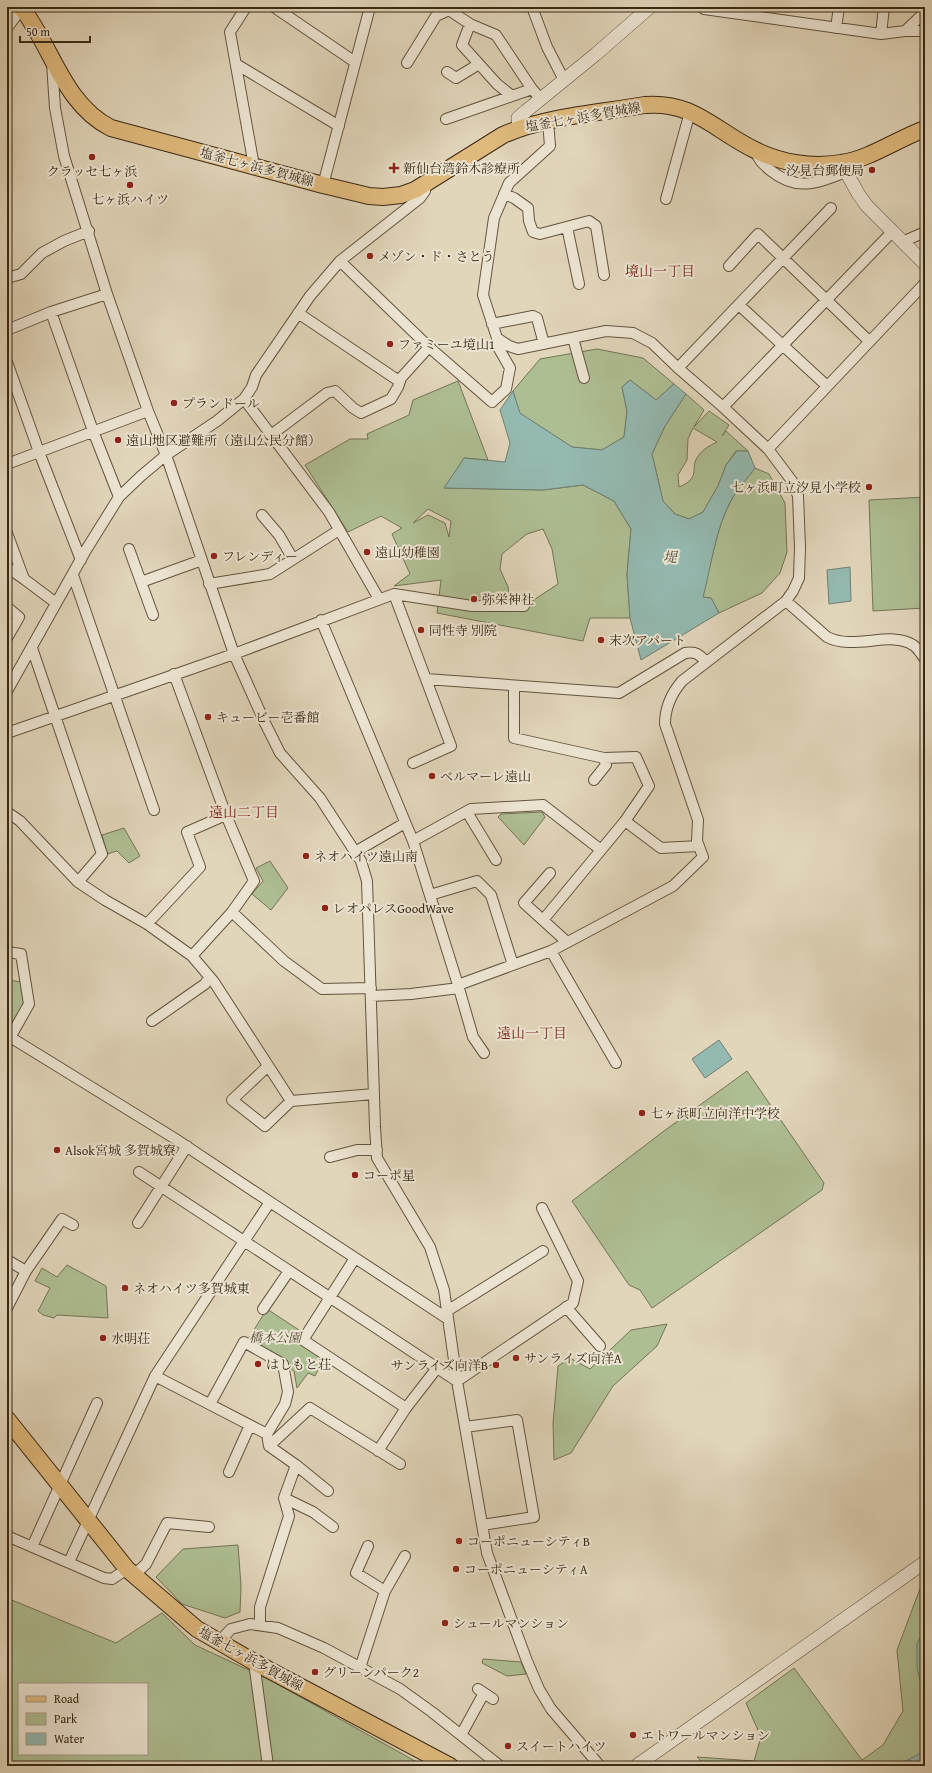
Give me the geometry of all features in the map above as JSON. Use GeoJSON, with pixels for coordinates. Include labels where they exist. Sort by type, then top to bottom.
{"type":"FeatureCollection","features":[{"type":"Feature","properties":{"kind":"main road","name":"塩釜七ヶ浜多賀城線"},"geometry":{"type":"LineString","coordinates":[[22,8],[38,32],[67,87],[81,104],[101,123],[111,128],[369,196],[383,197],[401,195],[426,184],[504,135],[519,128],[548,121],[653,104],[671,106],[690,112],[756,151],[782,161],[843,168],[925,129]]}},
{"type":"Feature","properties":{"kind":"main road","name":"塩釜七ヶ浜多賀城線"},"geometry":{"type":"LineString","coordinates":[[7,1419],[130,1573],[197,1629],[254,1662],[450,1766]]}},
{"type":"Feature","properties":{"kind":"street"},"geometry":{"type":"LineString","coordinates":[[246,7],[230,32],[254,166]]}},
{"type":"Feature","properties":{"kind":"street"},"geometry":{"type":"LineString","coordinates":[[274,7],[355,62]]}},
{"type":"Feature","properties":{"kind":"street"},"geometry":{"type":"LineString","coordinates":[[324,185],[370,7]]}},
{"type":"Feature","properties":{"kind":"street"},"geometry":{"type":"LineString","coordinates":[[532,7],[547,47],[564,80]]}},
{"type":"Feature","properties":{"kind":"street"},"geometry":{"type":"LineString","coordinates":[[446,119],[512,96],[536,94],[564,80],[650,7]]}},
{"type":"Feature","properties":{"kind":"street"},"geometry":{"type":"LineString","coordinates":[[703,7],[704,9],[740,10],[836,28],[881,34],[925,30]]}},
{"type":"Feature","properties":{"kind":"street"},"geometry":{"type":"LineString","coordinates":[[836,28],[838,7]]}},
{"type":"Feature","properties":{"kind":"street"},"geometry":{"type":"LineString","coordinates":[[881,34],[884,7]]}},
{"type":"Feature","properties":{"kind":"street"},"geometry":{"type":"LineString","coordinates":[[7,28],[22,8]]}},
{"type":"Feature","properties":{"kind":"street"},"geometry":{"type":"LineString","coordinates":[[407,63],[436,16],[444,9],[470,24],[496,35],[536,94]]}},
{"type":"Feature","properties":{"kind":"street"},"geometry":{"type":"LineString","coordinates":[[905,31],[925,12]]}},
{"type":"Feature","properties":{"kind":"street"},"geometry":{"type":"LineString","coordinates":[[470,24],[462,45],[497,84],[512,96]]}},
{"type":"Feature","properties":{"kind":"street"},"geometry":{"type":"LineString","coordinates":[[52,61],[54,108],[64,156],[108,294],[148,411],[166,455],[234,654],[280,753],[320,798],[361,861],[367,881],[374,1094],[378,1158],[430,1247],[444,1290],[457,1381],[487,1553],[527,1661],[539,1689],[551,1709],[600,1766]]}},
{"type":"Feature","properties":{"kind":"street"},"geometry":{"type":"LineString","coordinates":[[236,64],[339,126]]}},
{"type":"Feature","properties":{"kind":"street"},"geometry":{"type":"LineString","coordinates":[[447,72],[456,78],[479,64]]}},
{"type":"Feature","properties":{"kind":"street"},"geometry":{"type":"LineString","coordinates":[[519,128],[518,118],[536,94]]}},
{"type":"Feature","properties":{"kind":"street"},"geometry":{"type":"LineString","coordinates":[[666,199],[690,112]]}},
{"type":"Feature","properties":{"kind":"street"},"geometry":{"type":"LineString","coordinates":[[340,261],[429,347],[492,402],[506,389],[510,368],[498,347],[497,338],[483,295],[494,218],[509,183],[550,146],[548,121]]}},
{"type":"Feature","properties":{"kind":"street"},"geometry":{"type":"LineString","coordinates":[[756,151],[757,157],[762,164],[778,176],[792,183],[801,184],[819,182],[843,168],[859,195],[892,232],[925,264]]}},
{"type":"Feature","properties":{"kind":"street"},"geometry":{"type":"LineString","coordinates":[[801,184],[806,164]]}},
{"type":"Feature","properties":{"kind":"street"},"geometry":{"type":"LineString","coordinates":[[7,691],[56,603],[119,497],[166,455],[217,421],[244,399],[252,387],[256,375],[310,296],[340,261],[420,198],[425,191],[426,184]]}},
{"type":"Feature","properties":{"kind":"street"},"geometry":{"type":"LineString","coordinates":[[504,194],[514,198],[528,208],[529,221],[533,232],[540,234],[589,221],[596,226],[604,275]]}},
{"type":"Feature","properties":{"kind":"street"},"geometry":{"type":"LineString","coordinates":[[678,368],[831,208]]}},
{"type":"Feature","properties":{"kind":"street"},"geometry":{"type":"LineString","coordinates":[[567,227],[579,284]]}},
{"type":"Feature","properties":{"kind":"street"},"geometry":{"type":"LineString","coordinates":[[7,278],[21,274],[42,252],[89,231]]}},
{"type":"Feature","properties":{"kind":"street"},"geometry":{"type":"LineString","coordinates":[[723,406],[783,346],[892,232]]}},
{"type":"Feature","properties":{"kind":"street"},"geometry":{"type":"LineString","coordinates":[[902,242],[925,232]]}},
{"type":"Feature","properties":{"kind":"street"},"geometry":{"type":"LineString","coordinates":[[729,266],[758,234],[869,341]]}},
{"type":"Feature","properties":{"kind":"street"},"geometry":{"type":"LineString","coordinates":[[768,449],[925,283]]}},
{"type":"Feature","properties":{"kind":"street"},"geometry":{"type":"LineString","coordinates":[[7,330],[52,312],[108,294]]}},
{"type":"Feature","properties":{"kind":"street"},"geometry":{"type":"LineString","coordinates":[[739,305],[827,386]]}},
{"type":"Feature","properties":{"kind":"street"},"geometry":{"type":"LineString","coordinates":[[52,312],[93,431],[119,497]]}},
{"type":"Feature","properties":{"kind":"street"},"geometry":{"type":"LineString","coordinates":[[298,313],[340,339],[396,379],[401,378]]}},
{"type":"Feature","properties":{"kind":"street"},"geometry":{"type":"LineString","coordinates":[[492,324],[533,316],[537,318],[544,344]]}},
{"type":"Feature","properties":{"kind":"street"},"geometry":{"type":"LineString","coordinates":[[232,912],[284,961],[322,989],[411,994],[459,986],[551,951],[673,886],[703,857],[697,841],[698,820],[665,724],[665,711],[675,689],[682,681],[786,602],[799,578],[798,496],[792,481],[768,449],[723,406],[678,368],[652,343],[633,333],[606,331],[518,349],[509,346],[497,338]]}},
{"type":"Feature","properties":{"kind":"street"},"geometry":{"type":"LineString","coordinates":[[573,338],[584,378]]}},
{"type":"Feature","properties":{"kind":"street"},"geometry":{"type":"LineString","coordinates":[[271,435],[327,393],[335,391],[353,408],[361,413],[391,399],[401,378],[429,347]]}},
{"type":"Feature","properties":{"kind":"street"},"geometry":{"type":"LineString","coordinates":[[7,362],[39,452],[81,560]]}},
{"type":"Feature","properties":{"kind":"street"},"geometry":{"type":"LineString","coordinates":[[244,399],[329,512],[379,598]]}},
{"type":"Feature","properties":{"kind":"street"},"geometry":{"type":"LineString","coordinates":[[7,464],[148,411]]}},
{"type":"Feature","properties":{"kind":"street"},"geometry":{"type":"LineString","coordinates":[[262,515],[279,535],[293,559]]}},
{"type":"Feature","properties":{"kind":"street"},"geometry":{"type":"LineString","coordinates":[[209,584],[270,574],[339,530]]}},
{"type":"Feature","properties":{"kind":"street"},"geometry":{"type":"LineString","coordinates":[[7,533],[24,579]]}},
{"type":"Feature","properties":{"kind":"street"},"geometry":{"type":"LineString","coordinates":[[130,550],[153,615]]}},
{"type":"Feature","properties":{"kind":"street"},"geometry":{"type":"LineString","coordinates":[[141,582],[202,560]]}},
{"type":"Feature","properties":{"kind":"street"},"geometry":{"type":"LineString","coordinates":[[7,567],[56,603]]}},
{"type":"Feature","properties":{"kind":"street"},"geometry":{"type":"LineString","coordinates":[[73,575],[116,694],[154,810]]}},
{"type":"Feature","properties":{"kind":"street"},"geometry":{"type":"LineString","coordinates":[[394,594],[451,746],[413,763]]}},
{"type":"Feature","properties":{"kind":"street"},"geometry":{"type":"LineString","coordinates":[[7,733],[234,654],[379,598],[394,594],[472,606],[524,606]]}},
{"type":"Feature","properties":{"kind":"street"},"geometry":{"type":"LineString","coordinates":[[786,602],[827,637],[835,641],[846,643],[897,639],[907,641],[915,646],[925,659]]}},
{"type":"Feature","properties":{"kind":"street"},"geometry":{"type":"LineString","coordinates":[[7,607],[19,617],[7,638]]}},
{"type":"Feature","properties":{"kind":"street"},"geometry":{"type":"LineString","coordinates":[[321,620],[413,842],[459,986],[473,1037],[484,1053]]}},
{"type":"Feature","properties":{"kind":"street"},"geometry":{"type":"LineString","coordinates":[[32,648],[102,854],[78,882]]}},
{"type":"Feature","properties":{"kind":"street"},"geometry":{"type":"LineString","coordinates":[[426,679],[619,693],[686,653],[698,653],[706,662]]}},
{"type":"Feature","properties":{"kind":"street"},"geometry":{"type":"LineString","coordinates":[[174,674],[226,815],[254,881],[232,912],[192,956]]}},
{"type":"Feature","properties":{"kind":"street"},"geometry":{"type":"LineString","coordinates":[[514,686],[514,738],[604,758],[636,757],[649,786],[625,821],[542,920]]}},
{"type":"Feature","properties":{"kind":"street"},"geometry":{"type":"LineString","coordinates":[[594,780],[606,765],[604,758]]}},
{"type":"Feature","properties":{"kind":"street"},"geometry":{"type":"LineString","coordinates":[[413,842],[471,809],[543,805],[601,850]]}},
{"type":"Feature","properties":{"kind":"street"},"geometry":{"type":"LineString","coordinates":[[7,812],[20,821],[78,882],[105,900],[147,924],[192,956],[209,977],[291,1101]]}},
{"type":"Feature","properties":{"kind":"street"},"geometry":{"type":"LineString","coordinates":[[467,812],[496,860]]}},
{"type":"Feature","properties":{"kind":"street"},"geometry":{"type":"LineString","coordinates":[[147,924],[200,867],[187,832],[226,815]]}},
{"type":"Feature","properties":{"kind":"street"},"geometry":{"type":"LineString","coordinates":[[625,821],[661,848],[699,846]]}},
{"type":"Feature","properties":{"kind":"street"},"geometry":{"type":"LineString","coordinates":[[355,852],[405,823]]}},
{"type":"Feature","properties":{"kind":"street"},"geometry":{"type":"LineString","coordinates":[[550,873],[524,903],[567,942]]}},
{"type":"Feature","properties":{"kind":"street"},"geometry":{"type":"LineString","coordinates":[[430,895],[478,881],[491,895],[513,965]]}},
{"type":"Feature","properties":{"kind":"street"},"geometry":{"type":"LineString","coordinates":[[551,951],[616,1063]]}},
{"type":"Feature","properties":{"kind":"street"},"geometry":{"type":"LineString","coordinates":[[7,952],[21,954],[30,1004],[9,1040],[187,1146],[355,1258],[447,1315]]}},
{"type":"Feature","properties":{"kind":"street"},"geometry":{"type":"LineString","coordinates":[[152,1021],[205,984],[209,977]]}},
{"type":"Feature","properties":{"kind":"street"},"geometry":{"type":"LineString","coordinates":[[268,1066],[232,1100],[265,1126],[291,1101],[374,1094]]}},
{"type":"Feature","properties":{"kind":"street"},"geometry":{"type":"LineString","coordinates":[[138,1224],[187,1146]]}},
{"type":"Feature","properties":{"kind":"street"},"geometry":{"type":"LineString","coordinates":[[330,1157],[357,1150],[377,1150]]}},
{"type":"Feature","properties":{"kind":"street"},"geometry":{"type":"LineString","coordinates":[[139,1172],[457,1381]]}},
{"type":"Feature","properties":{"kind":"street"},"geometry":{"type":"LineString","coordinates":[[68,1562],[155,1376],[270,1202]]}},
{"type":"Feature","properties":{"kind":"street"},"geometry":{"type":"LineString","coordinates":[[457,1381],[573,1302],[578,1281],[542,1208]]}},
{"type":"Feature","properties":{"kind":"street"},"geometry":{"type":"LineString","coordinates":[[7,1308],[26,1272],[62,1219],[73,1225]]}},
{"type":"Feature","properties":{"kind":"street"},"geometry":{"type":"LineString","coordinates":[[447,1315],[542,1251]]}},
{"type":"Feature","properties":{"kind":"street"},"geometry":{"type":"LineString","coordinates":[[355,1258],[303,1340],[406,1408]]}},
{"type":"Feature","properties":{"kind":"street"},"geometry":{"type":"LineString","coordinates":[[7,1260],[26,1272]]}},
{"type":"Feature","properties":{"kind":"street"},"geometry":{"type":"LineString","coordinates":[[263,1309],[289,1271]]}},
{"type":"Feature","properties":{"kind":"street"},"geometry":{"type":"LineString","coordinates":[[566,1307],[600,1346]]}},
{"type":"Feature","properties":{"kind":"street"},"geometry":{"type":"LineString","coordinates":[[210,1404],[244,1342],[283,1364],[288,1392],[285,1404],[267,1434],[269,1446],[296,1465],[328,1491]]}},
{"type":"Feature","properties":{"kind":"street"},"geometry":{"type":"LineString","coordinates":[[378,1451],[406,1408],[437,1368]]}},
{"type":"Feature","properties":{"kind":"street"},"geometry":{"type":"LineString","coordinates":[[155,1376],[267,1434]]}},
{"type":"Feature","properties":{"kind":"street"},"geometry":{"type":"LineString","coordinates":[[32,1547],[97,1403]]}},
{"type":"Feature","properties":{"kind":"street"},"geometry":{"type":"LineString","coordinates":[[269,1446],[310,1408],[400,1464]]}},
{"type":"Feature","properties":{"kind":"street"},"geometry":{"type":"LineString","coordinates":[[465,1427],[517,1420],[525,1465],[534,1517],[482,1525]]}},
{"type":"Feature","properties":{"kind":"street"},"geometry":{"type":"LineString","coordinates":[[229,1472],[250,1425]]}},
{"type":"Feature","properties":{"kind":"street"},"geometry":{"type":"LineString","coordinates":[[260,1625],[260,1607],[289,1516],[284,1498],[296,1465]]}},
{"type":"Feature","properties":{"kind":"street"},"geometry":{"type":"LineString","coordinates":[[284,1498],[313,1512],[333,1527]]}},
{"type":"Feature","properties":{"kind":"street"},"geometry":{"type":"LineString","coordinates":[[7,1536],[104,1578],[112,1579],[130,1573],[146,1564],[167,1523],[209,1527]]}},
{"type":"Feature","properties":{"kind":"street"},"geometry":{"type":"LineString","coordinates":[[368,1546],[356,1573],[384,1591]]}},
{"type":"Feature","properties":{"kind":"street"},"geometry":{"type":"LineString","coordinates":[[360,1668],[384,1591],[406,1556]]}},
{"type":"Feature","properties":{"kind":"street"},"geometry":{"type":"LineString","coordinates":[[636,1766],[925,1562]]}},
{"type":"Feature","properties":{"kind":"street"},"geometry":{"type":"LineString","coordinates":[[218,1642],[231,1629],[250,1624],[278,1628],[324,1648],[400,1689],[500,1766]]}},
{"type":"Feature","properties":{"kind":"street"},"geometry":{"type":"LineString","coordinates":[[254,1662],[268,1766]]}},
{"type":"Feature","properties":{"kind":"street"},"geometry":{"type":"LineString","coordinates":[[461,1735],[481,1690],[493,1698]]}},
{"type":"Feature","properties":{"kind":"green space"},"geometry":{"type":"Polygon","coordinates":[[[597,349],[643,358],[674,384],[656,400],[630,380],[622,387],[627,411],[624,437],[602,450],[572,447],[519,413],[513,391],[540,359],[597,349]]]}},
{"type":"Feature","properties":{"kind":"green space"},"geometry":{"type":"Polygon","coordinates":[[[458,381],[488,460],[464,458],[445,488],[543,490],[583,485],[614,501],[631,529],[627,574],[630,618],[590,618],[583,641],[437,613],[441,580],[394,586],[410,574],[392,534],[402,528],[381,516],[348,532],[305,465],[350,439],[368,439],[367,434],[409,415],[413,400],[458,381]],[[428,509],[413,523],[428,515],[445,523],[449,537],[451,521],[428,509]],[[543,529],[527,534],[502,554],[500,569],[508,587],[510,601],[529,603],[558,584],[552,549],[543,529]]]}},
{"type":"Feature","properties":{"kind":"green space"},"geometry":{"type":"Polygon","coordinates":[[[686,394],[704,410],[694,427],[709,411],[729,425],[722,436],[726,431],[748,451],[736,451],[726,465],[718,486],[703,512],[689,519],[675,514],[663,501],[652,454],[665,426],[686,394]],[[693,428],[688,439],[687,460],[678,475],[679,487],[691,480],[696,460],[701,453],[707,447],[717,442],[693,428]]]}},
{"type":"Feature","properties":{"kind":"green space"},"geometry":{"type":"Polygon","coordinates":[[[755,468],[769,474],[785,503],[787,552],[780,573],[762,593],[719,613],[711,598],[702,597],[714,547],[722,521],[733,497],[755,468]]]}},
{"type":"Feature","properties":{"kind":"green space"},"geometry":{"type":"Polygon","coordinates":[[[925,497],[925,608],[873,611],[869,500],[925,497]]]}},
{"type":"Feature","properties":{"kind":"green space"},"geometry":{"type":"Polygon","coordinates":[[[542,812],[545,817],[524,845],[498,817],[501,814],[542,812]]]}},
{"type":"Feature","properties":{"kind":"green space"},"geometry":{"type":"Polygon","coordinates":[[[124,828],[140,856],[129,863],[117,851],[107,854],[102,835],[124,828]]]}},
{"type":"Feature","properties":{"kind":"green space"},"geometry":{"type":"Polygon","coordinates":[[[270,861],[288,888],[271,910],[252,894],[263,881],[256,868],[270,861]]]}},
{"type":"Feature","properties":{"kind":"green space"},"geometry":{"type":"Polygon","coordinates":[[[7,980],[22,982],[25,1004],[7,1035],[7,980]]]}},
{"type":"Feature","properties":{"kind":"green space"},"geometry":{"type":"Polygon","coordinates":[[[747,1071],[824,1183],[822,1190],[652,1308],[640,1290],[629,1285],[572,1201],[664,1131],[747,1071]]]}},
{"type":"Feature","properties":{"kind":"green space"},"geometry":{"type":"Polygon","coordinates":[[[67,1265],[106,1286],[108,1318],[57,1315],[54,1318],[43,1315],[38,1311],[50,1288],[35,1281],[42,1268],[57,1277],[67,1265]]]}},
{"type":"Feature","properties":{"kind":"green space","name":"橋本公園"},"geometry":{"type":"Polygon","coordinates":[[[267,1309],[302,1332],[299,1338],[302,1342],[325,1357],[315,1376],[308,1373],[297,1388],[294,1371],[247,1341],[267,1309]]]}},
{"type":"Feature","properties":{"kind":"green space"},"geometry":{"type":"Polygon","coordinates":[[[667,1324],[657,1346],[613,1386],[571,1453],[554,1460],[553,1424],[558,1366],[570,1358],[590,1369],[631,1330],[667,1324]]]}},
{"type":"Feature","properties":{"kind":"green space"},"geometry":{"type":"Polygon","coordinates":[[[238,1545],[241,1586],[240,1612],[225,1618],[182,1604],[156,1577],[183,1549],[238,1545]]]}},
{"type":"Feature","properties":{"kind":"green space"},"geometry":{"type":"Polygon","coordinates":[[[924,1578],[925,1766],[706,1766],[697,1757],[754,1761],[761,1737],[746,1703],[794,1668],[862,1760],[883,1745],[903,1711],[897,1650],[924,1578]]]}},
{"type":"Feature","properties":{"kind":"green space"},"geometry":{"type":"Polygon","coordinates":[[[7,1598],[116,1643],[162,1613],[195,1645],[270,1680],[424,1766],[7,1766],[7,1598]]]}},
{"type":"Feature","properties":{"kind":"green space"},"geometry":{"type":"Polygon","coordinates":[[[483,1659],[521,1662],[526,1674],[507,1676],[482,1663],[483,1659]]]}},
{"type":"Feature","properties":{"kind":"water","name":"堤"},"geometry":{"type":"Polygon","coordinates":[[[630,380],[656,400],[674,384],[686,394],[665,426],[652,454],[663,501],[675,514],[689,519],[703,512],[718,486],[726,465],[737,451],[748,451],[755,468],[733,497],[722,521],[715,546],[703,597],[711,598],[719,613],[641,660],[630,618],[627,574],[631,529],[614,501],[583,485],[543,490],[444,488],[464,458],[505,462],[510,443],[500,410],[513,391],[520,413],[572,447],[602,450],[624,437],[627,411],[622,387],[630,380]]]}},
{"type":"Feature","properties":{"kind":"water"},"geometry":{"type":"Polygon","coordinates":[[[850,567],[851,601],[829,604],[827,570],[850,567]]]}},
{"type":"Feature","properties":{"kind":"water"},"geometry":{"type":"Polygon","coordinates":[[[719,1040],[732,1059],[705,1078],[692,1059],[719,1040]]]}},
{"type":"Feature","properties":{"kind":"water"},"geometry":{"type":"Polygon","coordinates":[[[925,1630],[925,1700],[917,1668],[917,1643],[925,1630]]]}},
{"type":"Feature","properties":{"kind":"water"},"geometry":{"type":"Polygon","coordinates":[[[925,1751],[925,1766],[897,1766],[898,1765],[925,1751]]]}},
{"type":"Feature","properties":{"kind":"place","name":"クラッセ七ヶ浜"},"geometry":{"type":"Point","coordinates":[92,157]}},
{"type":"Feature","properties":{"kind":"place","name":"新仙台湾鈴木診療所"},"geometry":{"type":"Point","coordinates":[394,168]}},
{"type":"Feature","properties":{"kind":"place","name":"汐見台郵便局"},"geometry":{"type":"Point","coordinates":[872,170]}},
{"type":"Feature","properties":{"kind":"place","name":"七ヶ浜ハイツ"},"geometry":{"type":"Point","coordinates":[130,185]}},
{"type":"Feature","properties":{"kind":"place","name":"メゾン・ド・さとう"},"geometry":{"type":"Point","coordinates":[370,256]}},
{"type":"Feature","properties":{"kind":"place","name":"ファミーユ境山1"},"geometry":{"type":"Point","coordinates":[390,344]}},
{"type":"Feature","properties":{"kind":"place","name":"プランドール"},"geometry":{"type":"Point","coordinates":[174,403]}},
{"type":"Feature","properties":{"kind":"place","name":"遠山地区避難所（遠山公民分館）"},"geometry":{"type":"Point","coordinates":[118,440]}},
{"type":"Feature","properties":{"kind":"place","name":"七ヶ浜町立汐見小学校"},"geometry":{"type":"Point","coordinates":[869,487]}},
{"type":"Feature","properties":{"kind":"place","name":"遠山幼稚園"},"geometry":{"type":"Point","coordinates":[367,552]}},
{"type":"Feature","properties":{"kind":"place","name":"フレンディー"},"geometry":{"type":"Point","coordinates":[214,556]}},
{"type":"Feature","properties":{"kind":"place","name":"弥栄神社"},"geometry":{"type":"Point","coordinates":[474,599]}},
{"type":"Feature","properties":{"kind":"place","name":"同性寺 別院"},"geometry":{"type":"Point","coordinates":[421,630]}},
{"type":"Feature","properties":{"kind":"place","name":"末次アパート"},"geometry":{"type":"Point","coordinates":[601,640]}},
{"type":"Feature","properties":{"kind":"place","name":"キュービー壱番館"},"geometry":{"type":"Point","coordinates":[208,717]}},
{"type":"Feature","properties":{"kind":"place","name":"ベルマーレ遠山"},"geometry":{"type":"Point","coordinates":[432,776]}},
{"type":"Feature","properties":{"kind":"place","name":"ネオハイツ遠山南"},"geometry":{"type":"Point","coordinates":[306,856]}},
{"type":"Feature","properties":{"kind":"place","name":"レオパレスGoodWave"},"geometry":{"type":"Point","coordinates":[325,908]}},
{"type":"Feature","properties":{"kind":"place","name":"七ヶ浜町立向洋中学校"},"geometry":{"type":"Point","coordinates":[642,1113]}},
{"type":"Feature","properties":{"kind":"place","name":"Alsok宮城 多賀城寮"},"geometry":{"type":"Point","coordinates":[57,1150]}},
{"type":"Feature","properties":{"kind":"place","name":"コーポ星"},"geometry":{"type":"Point","coordinates":[355,1175]}},
{"type":"Feature","properties":{"kind":"place","name":"ネオハイツ多賀城東"},"geometry":{"type":"Point","coordinates":[125,1288]}},
{"type":"Feature","properties":{"kind":"place","name":"水明荘"},"geometry":{"type":"Point","coordinates":[103,1338]}},
{"type":"Feature","properties":{"kind":"place","name":"サンライズ向洋A"},"geometry":{"type":"Point","coordinates":[516,1358]}},
{"type":"Feature","properties":{"kind":"place","name":"はしもと荘"},"geometry":{"type":"Point","coordinates":[258,1364]}},
{"type":"Feature","properties":{"kind":"place","name":"サンライズ向洋B"},"geometry":{"type":"Point","coordinates":[496,1365]}},
{"type":"Feature","properties":{"kind":"place","name":"コーポニューシティB"},"geometry":{"type":"Point","coordinates":[459,1541]}},
{"type":"Feature","properties":{"kind":"place","name":"コーポニューシティA"},"geometry":{"type":"Point","coordinates":[456,1569]}},
{"type":"Feature","properties":{"kind":"place","name":"シュールマンション"},"geometry":{"type":"Point","coordinates":[445,1623]}},
{"type":"Feature","properties":{"kind":"place","name":"グリーンパーク2"},"geometry":{"type":"Point","coordinates":[315,1672]}},
{"type":"Feature","properties":{"kind":"place","name":"エトワールマンション"},"geometry":{"type":"Point","coordinates":[633,1735]}},
{"type":"Feature","properties":{"kind":"place","name":"スイートハイツ"},"geometry":{"type":"Point","coordinates":[508,1746]}},
{"type":"Feature","properties":{"kind":"district","name":"境山一丁目"},"geometry":{"type":"Point","coordinates":[660,271]}},
{"type":"Feature","properties":{"kind":"district","name":"遠山二丁目"},"geometry":{"type":"Point","coordinates":[244,812]}},
{"type":"Feature","properties":{"kind":"district","name":"遠山一丁目"},"geometry":{"type":"Point","coordinates":[532,1033]}}]}
